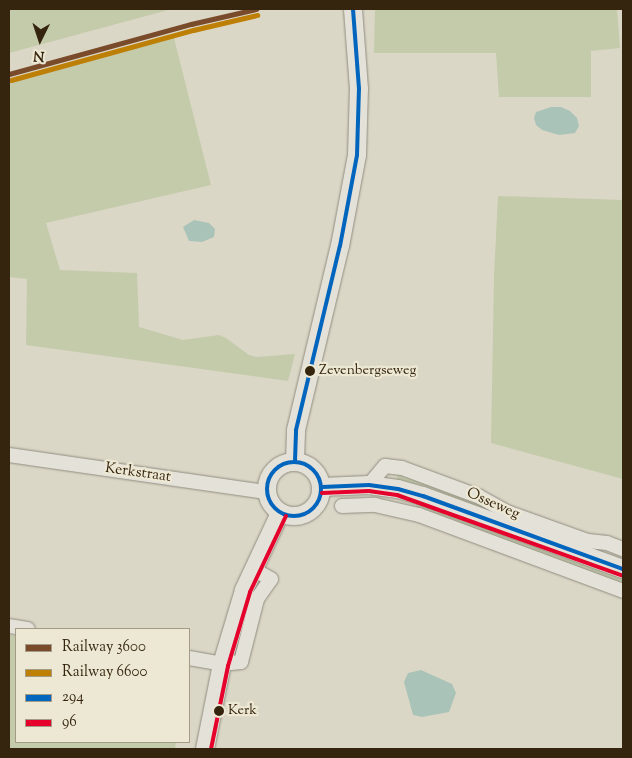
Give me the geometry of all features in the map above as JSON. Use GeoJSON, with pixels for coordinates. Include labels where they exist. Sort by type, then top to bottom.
{"type":"FeatureCollection","features":[{"type":"Feature","properties":{"kind":"street"},"geometry":{"type":"LineString","coordinates":[[294,461],[296,430],[340,246],[357,156],[359,89],[353,9]]}},
{"type":"Feature","properties":{"kind":"street","name":"Kerkstraat"},"geometry":{"type":"LineString","coordinates":[[9,455],[266,492]]}},
{"type":"Feature","properties":{"kind":"street"},"geometry":{"type":"LineString","coordinates":[[294,461],[302,462],[314,470],[322,487],[319,501],[306,514],[288,516],[270,504],[266,492],[268,480],[274,470],[283,464],[294,461]]}},
{"type":"Feature","properties":{"kind":"street","name":"Osseweg"},"geometry":{"type":"LineString","coordinates":[[369,485],[385,466],[402,468],[480,497],[507,512],[588,541],[607,543],[623,549]]}},
{"type":"Feature","properties":{"kind":"street","name":"Osseweg"},"geometry":{"type":"LineString","coordinates":[[322,487],[369,485],[398,489],[423,496],[623,569]]}},
{"type":"Feature","properties":{"kind":"street"},"geometry":{"type":"LineString","coordinates":[[395,508],[398,489]]}},
{"type":"Feature","properties":{"kind":"street"},"geometry":{"type":"LineString","coordinates":[[342,506],[375,505],[395,508],[419,515],[623,591]]}},
{"type":"Feature","properties":{"kind":"street"},"geometry":{"type":"LineString","coordinates":[[205,749],[222,664],[244,590],[280,512]]}},
{"type":"Feature","properties":{"kind":"street"},"geometry":{"type":"LineString","coordinates":[[9,626],[22,628]]}},
{"type":"Feature","properties":{"kind":"street"},"geometry":{"type":"LineString","coordinates":[[190,658],[222,664]]}},
{"type":"Feature","properties":{"kind":"shaded area"},"geometry":{"type":"Polygon","coordinates":[[[9,9],[172,9],[9,53],[9,9]]]}},
{"type":"Feature","properties":{"kind":"shaded area"},"geometry":{"type":"Polygon","coordinates":[[[375,9],[617,9],[620,48],[591,51],[591,97],[499,97],[496,53],[374,53],[375,9]]]}},
{"type":"Feature","properties":{"kind":"shaded area"},"geometry":{"type":"Polygon","coordinates":[[[173,34],[211,185],[46,223],[60,270],[137,273],[139,327],[183,340],[219,335],[249,355],[257,357],[295,354],[288,381],[26,345],[27,279],[9,277],[9,82],[68,63],[173,34]]]}},
{"type":"Feature","properties":{"kind":"shaded area"},"geometry":{"type":"Polygon","coordinates":[[[551,107],[561,107],[570,111],[577,118],[579,126],[575,133],[559,135],[542,130],[536,125],[534,118],[536,112],[551,107]]]}},
{"type":"Feature","properties":{"kind":"shaded area"},"geometry":{"type":"Polygon","coordinates":[[[498,196],[623,200],[623,479],[491,443],[494,276],[498,196]]]}},
{"type":"Feature","properties":{"kind":"shaded area"},"geometry":{"type":"Polygon","coordinates":[[[194,220],[209,223],[215,229],[214,237],[202,242],[189,241],[183,227],[194,220]]]}},
{"type":"Feature","properties":{"kind":"shaded area"},"geometry":{"type":"Polygon","coordinates":[[[398,473],[490,507],[489,511],[425,486],[397,480],[398,473]]]}},
{"type":"Feature","properties":{"kind":"shaded area"},"geometry":{"type":"Polygon","coordinates":[[[416,504],[623,579],[623,584],[416,508],[416,504]]]}},
{"type":"Feature","properties":{"kind":"shaded area"},"geometry":{"type":"Polygon","coordinates":[[[9,635],[15,636],[15,743],[176,743],[175,749],[9,749],[9,635]]]}},
{"type":"Feature","properties":{"kind":"shaded area"},"geometry":{"type":"Polygon","coordinates":[[[421,670],[452,684],[456,693],[449,712],[422,717],[413,715],[404,682],[408,673],[421,670]]]}},
{"type":"Feature","properties":{"kind":"rail line","name":"3600"},"geometry":{"type":"LineString","coordinates":[[9,74],[191,24],[256,9]]}},
{"type":"Feature","properties":{"kind":"rail line","name":"6600"},"geometry":{"type":"LineString","coordinates":[[11,80],[193,30],[257,15]]}},
{"type":"Feature","properties":{"kind":"transit line","name":"294"},"geometry":{"type":"LineString","coordinates":[[295,461],[296,430],[340,246],[357,155],[359,89],[353,9]]}},
{"type":"Feature","properties":{"kind":"transit line","name":"294"},"geometry":{"type":"LineString","coordinates":[[289,462],[299,462],[309,466],[317,474],[321,489],[317,504],[309,512],[299,516],[289,516],[279,512],[271,504],[267,494],[267,484],[271,474],[279,466],[289,462]]}},
{"type":"Feature","properties":{"kind":"transit line","name":"294"},"geometry":{"type":"LineString","coordinates":[[322,487],[369,485],[398,489],[423,496],[623,569]]}},
{"type":"Feature","properties":{"kind":"transit line","name":"96"},"geometry":{"type":"LineString","coordinates":[[322,493],[369,491],[397,495],[621,575]]}},
{"type":"Feature","properties":{"kind":"transit line","name":"96"},"geometry":{"type":"LineString","coordinates":[[211,749],[228,666],[250,592],[286,516]]}},
{"type":"Feature","properties":{"kind":"place","name":"Zevenbergseweg"},"geometry":{"type":"Point","coordinates":[310,371]}},
{"type":"Feature","properties":{"kind":"place","name":"Kerk"},"geometry":{"type":"Point","coordinates":[219,711]}}]}
